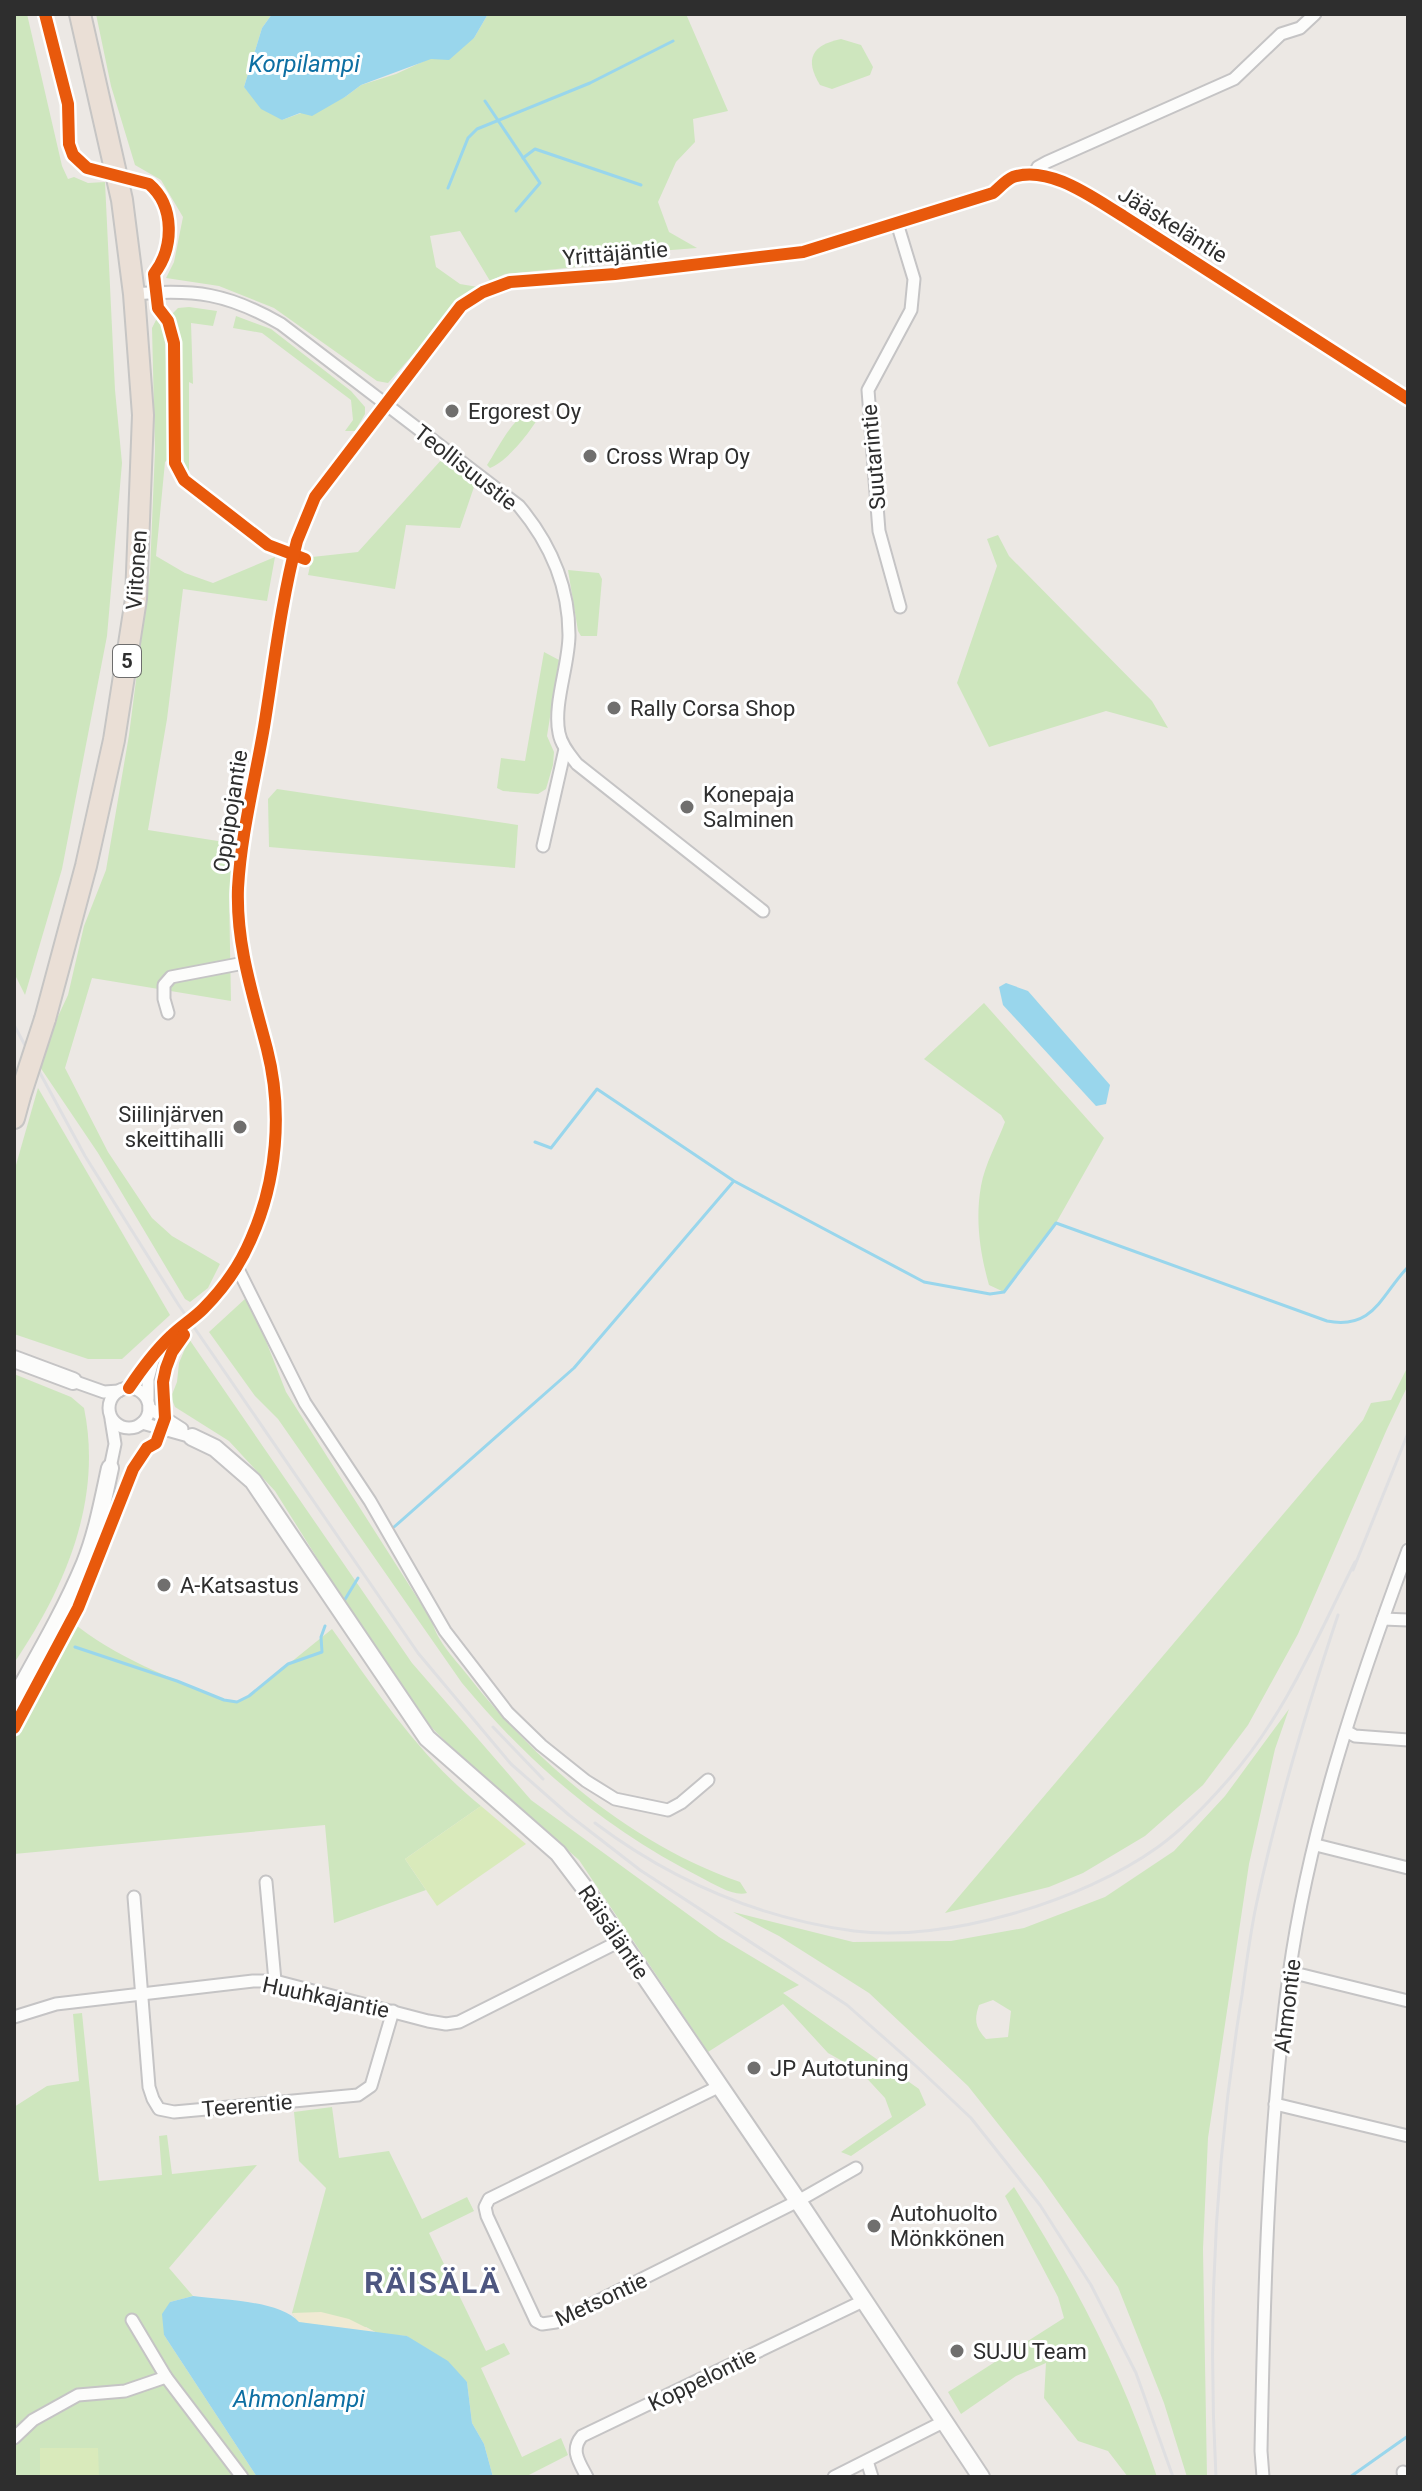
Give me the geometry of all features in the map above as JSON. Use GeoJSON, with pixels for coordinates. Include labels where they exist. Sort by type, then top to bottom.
{"type":"FeatureCollection","features":[{"type":"Feature","properties":{"kind":"highway","name":"Viitonen"},"geometry":{"type":"LineString","coordinates":[[14,1118],[45,1019],[103,799],[136,599],[143,415],[134,294],[122,200],[80,14]]}},
{"type":"Feature","properties":{"kind":"street"},"geometry":{"type":"LineString","coordinates":[[897,223],[993,193],[1011,177],[1034,175],[1038,167],[1047,162],[1234,79],[1281,34],[1300,28],[1315,14]]}},
{"type":"Feature","properties":{"kind":"street","name":"Jääskeläntie"},"geometry":{"type":"LineString","coordinates":[[1034,175],[1078,189],[1408,399]]}},
{"type":"Feature","properties":{"kind":"street","name":"Yrittäjäntie"},"geometry":{"type":"LineString","coordinates":[[385,405],[461,306],[483,292],[510,282],[615,274],[803,252],[897,223]]}},
{"type":"Feature","properties":{"kind":"street","name":"Suutarintie"},"geometry":{"type":"LineString","coordinates":[[897,223],[914,279],[911,310],[868,390],[879,531],[900,607]]}},
{"type":"Feature","properties":{"kind":"street","name":"Teollisuustie"},"geometry":{"type":"LineString","coordinates":[[134,294],[169,291],[204,293],[231,299],[281,324],[486,479],[519,506],[539,530],[563,587],[569,639],[558,733],[565,749],[543,846]]}},
{"type":"Feature","properties":{"kind":"street","name":"Oppipojantie"},"geometry":{"type":"LineString","coordinates":[[124,1389],[171,1335],[221,1290],[237,1267],[259,1219],[270,1178],[275,1137],[275,1091],[248,987],[240,940],[238,889],[293,556],[315,497],[385,405]]}},
{"type":"Feature","properties":{"kind":"street"},"geometry":{"type":"LineString","coordinates":[[565,749],[577,764],[763,911]]}},
{"type":"Feature","properties":{"kind":"street"},"geometry":{"type":"LineString","coordinates":[[168,1013],[164,985],[171,977],[244,963]]}},
{"type":"Feature","properties":{"kind":"street"},"geometry":{"type":"LineString","coordinates":[[237,1267],[305,1403],[376,1511],[445,1631],[508,1713],[552,1754],[615,1799],[668,1810],[708,1780]]}},
{"type":"Feature","properties":{"kind":"street"},"geometry":{"type":"LineString","coordinates":[[110,1468],[126,1436],[139,1425],[148,1404],[148,1379],[155,1354]]}},
{"type":"Feature","properties":{"kind":"street"},"geometry":{"type":"LineString","coordinates":[[14,1359],[104,1392],[124,1389],[140,1391],[148,1404],[192,1437]]}},
{"type":"Feature","properties":{"kind":"street"},"geometry":{"type":"LineString","coordinates":[[73,1381],[101,1397],[113,1420],[124,1427],[139,1425],[192,1437]]}},
{"type":"Feature","properties":{"kind":"street"},"geometry":{"type":"LineString","coordinates":[[14,1700],[86,1561],[99,1519],[115,1444],[110,1401],[124,1389]]}},
{"type":"Feature","properties":{"kind":"street","name":"Räisäläntie"},"geometry":{"type":"LineString","coordinates":[[192,1437],[215,1448],[253,1481],[427,1738],[558,1853],[798,2201],[981,2477]]}},
{"type":"Feature","properties":{"kind":"street","name":"Ahmontie"},"geometry":{"type":"LineString","coordinates":[[1263,2477],[1263,2344],[1270,2157],[1290,1972],[1316,1845],[1346,1731],[1408,1550]]}},
{"type":"Feature","properties":{"kind":"street"},"geometry":{"type":"LineString","coordinates":[[1383,1619],[1408,1620]]}},
{"type":"Feature","properties":{"kind":"street"},"geometry":{"type":"LineString","coordinates":[[1346,1731],[1355,1736],[1408,1740]]}},
{"type":"Feature","properties":{"kind":"street"},"geometry":{"type":"LineString","coordinates":[[1316,1845],[1408,1868]]}},
{"type":"Feature","properties":{"kind":"street"},"geometry":{"type":"LineString","coordinates":[[266,1882],[275,1981]]}},
{"type":"Feature","properties":{"kind":"street"},"geometry":{"type":"LineString","coordinates":[[134,1897],[141,1995]]}},
{"type":"Feature","properties":{"kind":"street","name":"Huuhkajantie"},"geometry":{"type":"LineString","coordinates":[[14,2017],[56,2004],[275,1981],[428,2021],[459,2022],[620,1941]]}},
{"type":"Feature","properties":{"kind":"street"},"geometry":{"type":"LineString","coordinates":[[1290,1972],[1408,2001]]}},
{"type":"Feature","properties":{"kind":"street","name":"Teerentie"},"geometry":{"type":"LineString","coordinates":[[141,1995],[153,2099],[159,2109],[174,2112],[358,2095],[371,2086],[393,2011]]}},
{"type":"Feature","properties":{"kind":"street","name":"Metsontie"},"geometry":{"type":"LineString","coordinates":[[718,2087],[489,2199],[486,2213],[534,2318],[542,2324],[556,2322],[798,2201]]}},
{"type":"Feature","properties":{"kind":"street"},"geometry":{"type":"LineString","coordinates":[[1275,2104],[1408,2136]]}},
{"type":"Feature","properties":{"kind":"street"},"geometry":{"type":"LineString","coordinates":[[798,2201],[856,2168]]}},
{"type":"Feature","properties":{"kind":"street","name":"Koppelontie"},"geometry":{"type":"LineString","coordinates":[[587,2477],[576,2455],[577,2443],[582,2436],[863,2301]]}},
{"type":"Feature","properties":{"kind":"street"},"geometry":{"type":"LineString","coordinates":[[132,2320],[166,2377],[242,2477]]}},
{"type":"Feature","properties":{"kind":"street"},"geometry":{"type":"LineString","coordinates":[[14,2438],[33,2420],[78,2395],[125,2391],[166,2377]]}},
{"type":"Feature","properties":{"kind":"street"},"geometry":{"type":"LineString","coordinates":[[834,2477],[945,2421]]}},
{"type":"Feature","properties":{"kind":"street"},"geometry":{"type":"LineString","coordinates":[[867,2461],[872,2477]]}},
{"type":"Feature","properties":{"kind":"green space"},"geometry":{"type":"Polygon","coordinates":[[[14,14],[27,14],[62,166],[68,179],[74,177],[88,183],[105,182],[115,390],[122,463],[107,636],[62,869],[25,995],[14,973],[14,14]]]}},
{"type":"Feature","properties":{"kind":"green space"},"geometry":{"type":"Polygon","coordinates":[[[96,14],[272,14],[262,28],[244,87],[282,120],[345,97],[361,85],[396,74],[474,38],[488,14],[686,14],[728,111],[693,119],[695,142],[676,162],[658,202],[669,232],[697,248],[633,253],[618,263],[505,274],[490,281],[460,231],[430,236],[436,267],[460,284],[478,287],[469,291],[388,383],[377,381],[274,308],[219,286],[166,278],[174,262],[183,217],[161,180],[135,165],[111,86],[96,14]]]}},
{"type":"Feature","properties":{"kind":"green space"},"geometry":{"type":"Polygon","coordinates":[[[841,39],[861,45],[873,67],[870,75],[832,89],[820,85],[812,61],[817,49],[841,39]]]}},
{"type":"Feature","properties":{"kind":"green space"},"geometry":{"type":"Polygon","coordinates":[[[178,308],[217,311],[213,326],[191,323],[193,384],[189,382],[189,478],[184,468],[180,349],[172,314],[178,308]]]}},
{"type":"Feature","properties":{"kind":"green space"},"geometry":{"type":"Polygon","coordinates":[[[236,316],[271,329],[351,391],[365,407],[365,414],[355,431],[345,431],[353,420],[351,400],[262,333],[233,328],[236,316]]]}},
{"type":"Feature","properties":{"kind":"green space"},"geometry":{"type":"Polygon","coordinates":[[[157,318],[163,325],[165,335],[170,457],[165,462],[156,556],[185,573],[213,583],[275,557],[267,601],[183,589],[167,719],[148,830],[237,844],[229,894],[231,1001],[92,978],[65,1068],[108,1152],[152,1218],[172,1236],[220,1264],[208,1288],[190,1302],[185,1299],[98,1153],[40,1067],[68,995],[84,926],[106,870],[129,735],[150,571],[155,450],[152,328],[157,318]]]}},
{"type":"Feature","properties":{"kind":"green space"},"geometry":{"type":"Polygon","coordinates":[[[545,405],[522,441],[490,468],[487,465],[518,420],[545,405]]]}},
{"type":"Feature","properties":{"kind":"green space"},"geometry":{"type":"Polygon","coordinates":[[[443,458],[475,484],[460,528],[406,525],[395,589],[308,575],[312,557],[358,552],[443,458]]]}},
{"type":"Feature","properties":{"kind":"green space"},"geometry":{"type":"Polygon","coordinates":[[[998,535],[1009,556],[1152,701],[1168,728],[1106,711],[989,747],[957,683],[997,566],[987,539],[998,535]]]}},
{"type":"Feature","properties":{"kind":"green space"},"geometry":{"type":"Polygon","coordinates":[[[568,570],[599,573],[602,579],[597,636],[581,636],[578,631],[568,570]]]}},
{"type":"Feature","properties":{"kind":"green space"},"geometry":{"type":"Polygon","coordinates":[[[544,652],[559,660],[547,736],[554,752],[553,765],[546,789],[538,794],[503,791],[497,788],[501,758],[525,761],[544,652]]]}},
{"type":"Feature","properties":{"kind":"green space"},"geometry":{"type":"Polygon","coordinates":[[[277,789],[518,825],[515,868],[269,847],[268,799],[277,789]]]}},
{"type":"Feature","properties":{"kind":"green space"},"geometry":{"type":"Polygon","coordinates":[[[984,1003],[1104,1138],[1056,1223],[1004,1292],[989,1285],[981,1249],[978,1211],[983,1178],[1005,1122],[1001,1115],[924,1059],[984,1003]]]}},
{"type":"Feature","properties":{"kind":"green space"},"geometry":{"type":"Polygon","coordinates":[[[38,1088],[170,1315],[122,1359],[88,1359],[14,1334],[14,1172],[38,1088]]]}},
{"type":"Feature","properties":{"kind":"green space"},"geometry":{"type":"Polygon","coordinates":[[[246,1298],[253,1308],[286,1392],[432,1621],[442,1643],[496,1710],[525,1741],[590,1799],[662,1847],[740,1882],[747,1893],[730,1892],[712,1883],[667,1859],[602,1817],[543,1768],[462,1683],[278,1419],[255,1396],[209,1332],[246,1298]]]}},
{"type":"Feature","properties":{"kind":"green space"},"geometry":{"type":"Polygon","coordinates":[[[189,1339],[412,1663],[531,1800],[719,1937],[799,1985],[783,1993],[919,2089],[926,2105],[851,2156],[841,2152],[892,2117],[885,2098],[860,2071],[828,2053],[783,2004],[708,2052],[579,1860],[426,1722],[351,1612],[275,1491],[229,1441],[175,1407],[171,1397],[177,1382],[179,1363],[189,1339]]]}},
{"type":"Feature","properties":{"kind":"green space"},"geometry":{"type":"Polygon","coordinates":[[[1408,1366],[1408,1385],[1298,1634],[1248,1725],[1203,1785],[1145,1836],[1083,1873],[1049,1887],[945,1913],[1363,1420],[1371,1403],[1391,1400],[1408,1366]]]}},
{"type":"Feature","properties":{"kind":"green space"},"geometry":{"type":"Polygon","coordinates":[[[14,1374],[71,1397],[84,1408],[89,1442],[84,1509],[75,1542],[49,1604],[14,1663],[14,1374]]]}},
{"type":"Feature","properties":{"kind":"green space"},"geometry":{"type":"Polygon","coordinates":[[[71,1621],[106,1646],[144,1666],[224,1700],[237,1702],[249,1696],[332,1629],[419,1745],[481,1806],[405,1859],[426,1890],[334,1923],[325,1825],[14,1854],[14,1728],[71,1621]]]}},
{"type":"Feature","properties":{"kind":"green space"},"geometry":{"type":"Polygon","coordinates":[[[1289,1709],[1275,1749],[1249,1864],[1208,2138],[1203,2249],[1207,2477],[1187,2477],[1164,2403],[1118,2287],[1041,2178],[968,2086],[869,1993],[779,1936],[733,1912],[853,1942],[951,1941],[1024,1928],[1105,1897],[1174,1851],[1225,1796],[1289,1709]],[[993,2000],[979,2005],[976,2023],[986,2039],[1008,2037],[1011,2011],[993,2000]]]}},
{"type":"Feature","properties":{"kind":"green space"},"geometry":{"type":"Polygon","coordinates":[[[481,1806],[526,1844],[437,1906],[405,1859],[481,1806]]]}},
{"type":"Feature","properties":{"kind":"green space"},"geometry":{"type":"Polygon","coordinates":[[[82,2013],[99,2181],[162,2175],[159,2136],[167,2135],[172,2174],[257,2165],[169,2268],[193,2296],[170,2302],[164,2335],[257,2477],[14,2477],[14,2107],[47,2086],[79,2081],[73,2014],[82,2013]]]}},
{"type":"Feature","properties":{"kind":"green space"},"geometry":{"type":"Polygon","coordinates":[[[332,2107],[339,2158],[389,2151],[422,2219],[467,2197],[474,2211],[429,2233],[486,2351],[504,2343],[510,2354],[481,2368],[522,2457],[561,2438],[568,2455],[525,2477],[493,2477],[484,2444],[472,2423],[467,2382],[407,2336],[379,2334],[366,2327],[358,2330],[298,2322],[292,2313],[326,2188],[299,2161],[294,2112],[332,2107]]]}},
{"type":"Feature","properties":{"kind":"green space"},"geometry":{"type":"Polygon","coordinates":[[[1014,2187],[1056,2256],[1112,2363],[1157,2477],[1128,2477],[1108,2451],[1078,2441],[1044,2398],[1046,2363],[1016,2376],[961,2414],[948,2392],[1064,2318],[1058,2297],[1005,2196],[1014,2187]]]}},
{"type":"Feature","properties":{"kind":"green space"},"geometry":{"type":"Polygon","coordinates":[[[40,2448],[98,2448],[99,2477],[40,2477],[40,2448]]]}},
{"type":"Feature","properties":{"kind":"sand"},"geometry":{"type":"Polygon","coordinates":[[[321,2312],[349,2319],[379,2334],[298,2322],[292,2313],[321,2312]]]}},
{"type":"Feature","properties":{"kind":"water","name":"Korpilampi"},"geometry":{"type":"Polygon","coordinates":[[[272,14],[488,14],[474,38],[449,60],[431,59],[361,85],[312,116],[300,113],[282,120],[261,109],[244,87],[262,28],[272,14]]]}},
{"type":"Feature","properties":{"kind":"water"},"geometry":{"type":"Polygon","coordinates":[[[1006,983],[1028,991],[1110,1085],[1106,1104],[1096,1106],[1003,1005],[999,987],[1006,983]]]}},
{"type":"Feature","properties":{"kind":"water","name":"Ahmonlampi"},"geometry":{"type":"Polygon","coordinates":[[[193,2296],[264,2305],[278,2309],[299,2322],[407,2336],[448,2361],[467,2382],[472,2423],[484,2444],[493,2477],[257,2477],[164,2335],[162,2314],[170,2302],[193,2296]]]}},
{"type":"Feature","properties":{"kind":"waterway"},"geometry":{"type":"LineString","coordinates":[[448,188],[468,138],[477,129],[590,83],[673,41]]}},
{"type":"Feature","properties":{"kind":"waterway"},"geometry":{"type":"LineString","coordinates":[[485,101],[540,183],[516,211]]}},
{"type":"Feature","properties":{"kind":"waterway"},"geometry":{"type":"LineString","coordinates":[[523,158],[535,149],[641,185]]}},
{"type":"Feature","properties":{"kind":"waterway"},"geometry":{"type":"LineString","coordinates":[[535,1142],[551,1148],[597,1089],[734,1181],[924,1282],[990,1294],[1004,1292],[1056,1223],[1327,1321],[1343,1322],[1366,1315],[1408,1267]]}},
{"type":"Feature","properties":{"kind":"waterway"},"geometry":{"type":"LineString","coordinates":[[394,1527],[574,1368],[733,1182]]}},
{"type":"Feature","properties":{"kind":"waterway"},"geometry":{"type":"LineString","coordinates":[[344,1601],[358,1578]]}},
{"type":"Feature","properties":{"kind":"waterway"},"geometry":{"type":"LineString","coordinates":[[75,1647],[237,1702],[288,1664],[322,1652],[321,1637],[325,1626]]}},
{"type":"Feature","properties":{"kind":"waterway"},"geometry":{"type":"LineString","coordinates":[[1350,2477],[1408,2436]]}},
{"type":"Feature","properties":{"kind":"railway"},"geometry":{"type":"LineString","coordinates":[[14,1025],[85,1156],[178,1304],[418,1653],[511,1764],[569,1815],[640,1870],[847,2005],[971,2118],[1040,2205],[1091,2285],[1136,2373],[1173,2477]]}},
{"type":"Feature","properties":{"kind":"railway"},"geometry":{"type":"LineString","coordinates":[[1353,1570],[1408,1433]]}},
{"type":"Feature","properties":{"kind":"railway"},"geometry":{"type":"LineString","coordinates":[[595,1823],[654,1862],[717,1894],[784,1917],[854,1931],[930,1931],[1012,1914],[1053,1900],[1092,1885],[1158,1847],[1220,1789],[1248,1755],[1283,1703],[1355,1562]]}},
{"type":"Feature","properties":{"kind":"railway"},"geometry":{"type":"LineString","coordinates":[[1216,2477],[1213,2296],[1220,2175],[1233,2055],[1264,1869],[1293,1759],[1338,1615]]}},
{"type":"Feature","properties":{"kind":"railway"},"geometry":{"type":"LineString","coordinates":[[493,1727],[543,1779]]}},
{"type":"Feature","properties":{"kind":"cycle path"},"geometry":{"type":"LineString","coordinates":[[45,14],[68,104],[69,144],[73,155],[87,168],[149,184],[164,204],[168,240],[161,264],[154,274],[158,308],[168,321],[174,343],[175,463],[184,480],[268,545],[305,559]]}},
{"type":"Feature","properties":{"kind":"cycle path"},"geometry":{"type":"LineString","coordinates":[[129,1388],[159,1348],[199,1313],[236,1267],[260,1217],[272,1170],[275,1097],[243,950],[238,888],[245,827],[282,610],[297,541],[315,497],[461,306],[483,292],[510,282],[615,274],[803,252],[993,193],[1013,177],[1027,174],[1071,185],[1408,399]]}},
{"type":"Feature","properties":{"kind":"cycle path"},"geometry":{"type":"LineString","coordinates":[[14,1728],[78,1608],[133,1469],[147,1448],[156,1443],[165,1418],[163,1382],[166,1368],[184,1335]]}},
{"type":"Feature","properties":{"kind":"place","name":"Ergorest Oy"},"geometry":{"type":"Point","coordinates":[452,411]}},
{"type":"Feature","properties":{"kind":"place","name":"Cross Wrap Oy"},"geometry":{"type":"Point","coordinates":[590,456]}},
{"type":"Feature","properties":{"kind":"place","name":"Rally Corsa Shop"},"geometry":{"type":"Point","coordinates":[614,708]}},
{"type":"Feature","properties":{"kind":"place","name":"Konepaja Salminen"},"geometry":{"type":"Point","coordinates":[687,807]}},
{"type":"Feature","properties":{"kind":"place","name":"Siilinjärven skeittihalli"},"geometry":{"type":"Point","coordinates":[240,1127]}},
{"type":"Feature","properties":{"kind":"place","name":"A-Katsastus"},"geometry":{"type":"Point","coordinates":[164,1585]}},
{"type":"Feature","properties":{"kind":"place","name":"JP Autotuning"},"geometry":{"type":"Point","coordinates":[754,2068]}},
{"type":"Feature","properties":{"kind":"place","name":"Autohuolto Mönkkönen"},"geometry":{"type":"Point","coordinates":[874,2226]}},
{"type":"Feature","properties":{"kind":"place","name":"SUJU Team"},"geometry":{"type":"Point","coordinates":[957,2351]}},
{"type":"Feature","properties":{"kind":"district","name":"RÄISÄLÄ"},"geometry":{"type":"Point","coordinates":[433,2283]}}]}
